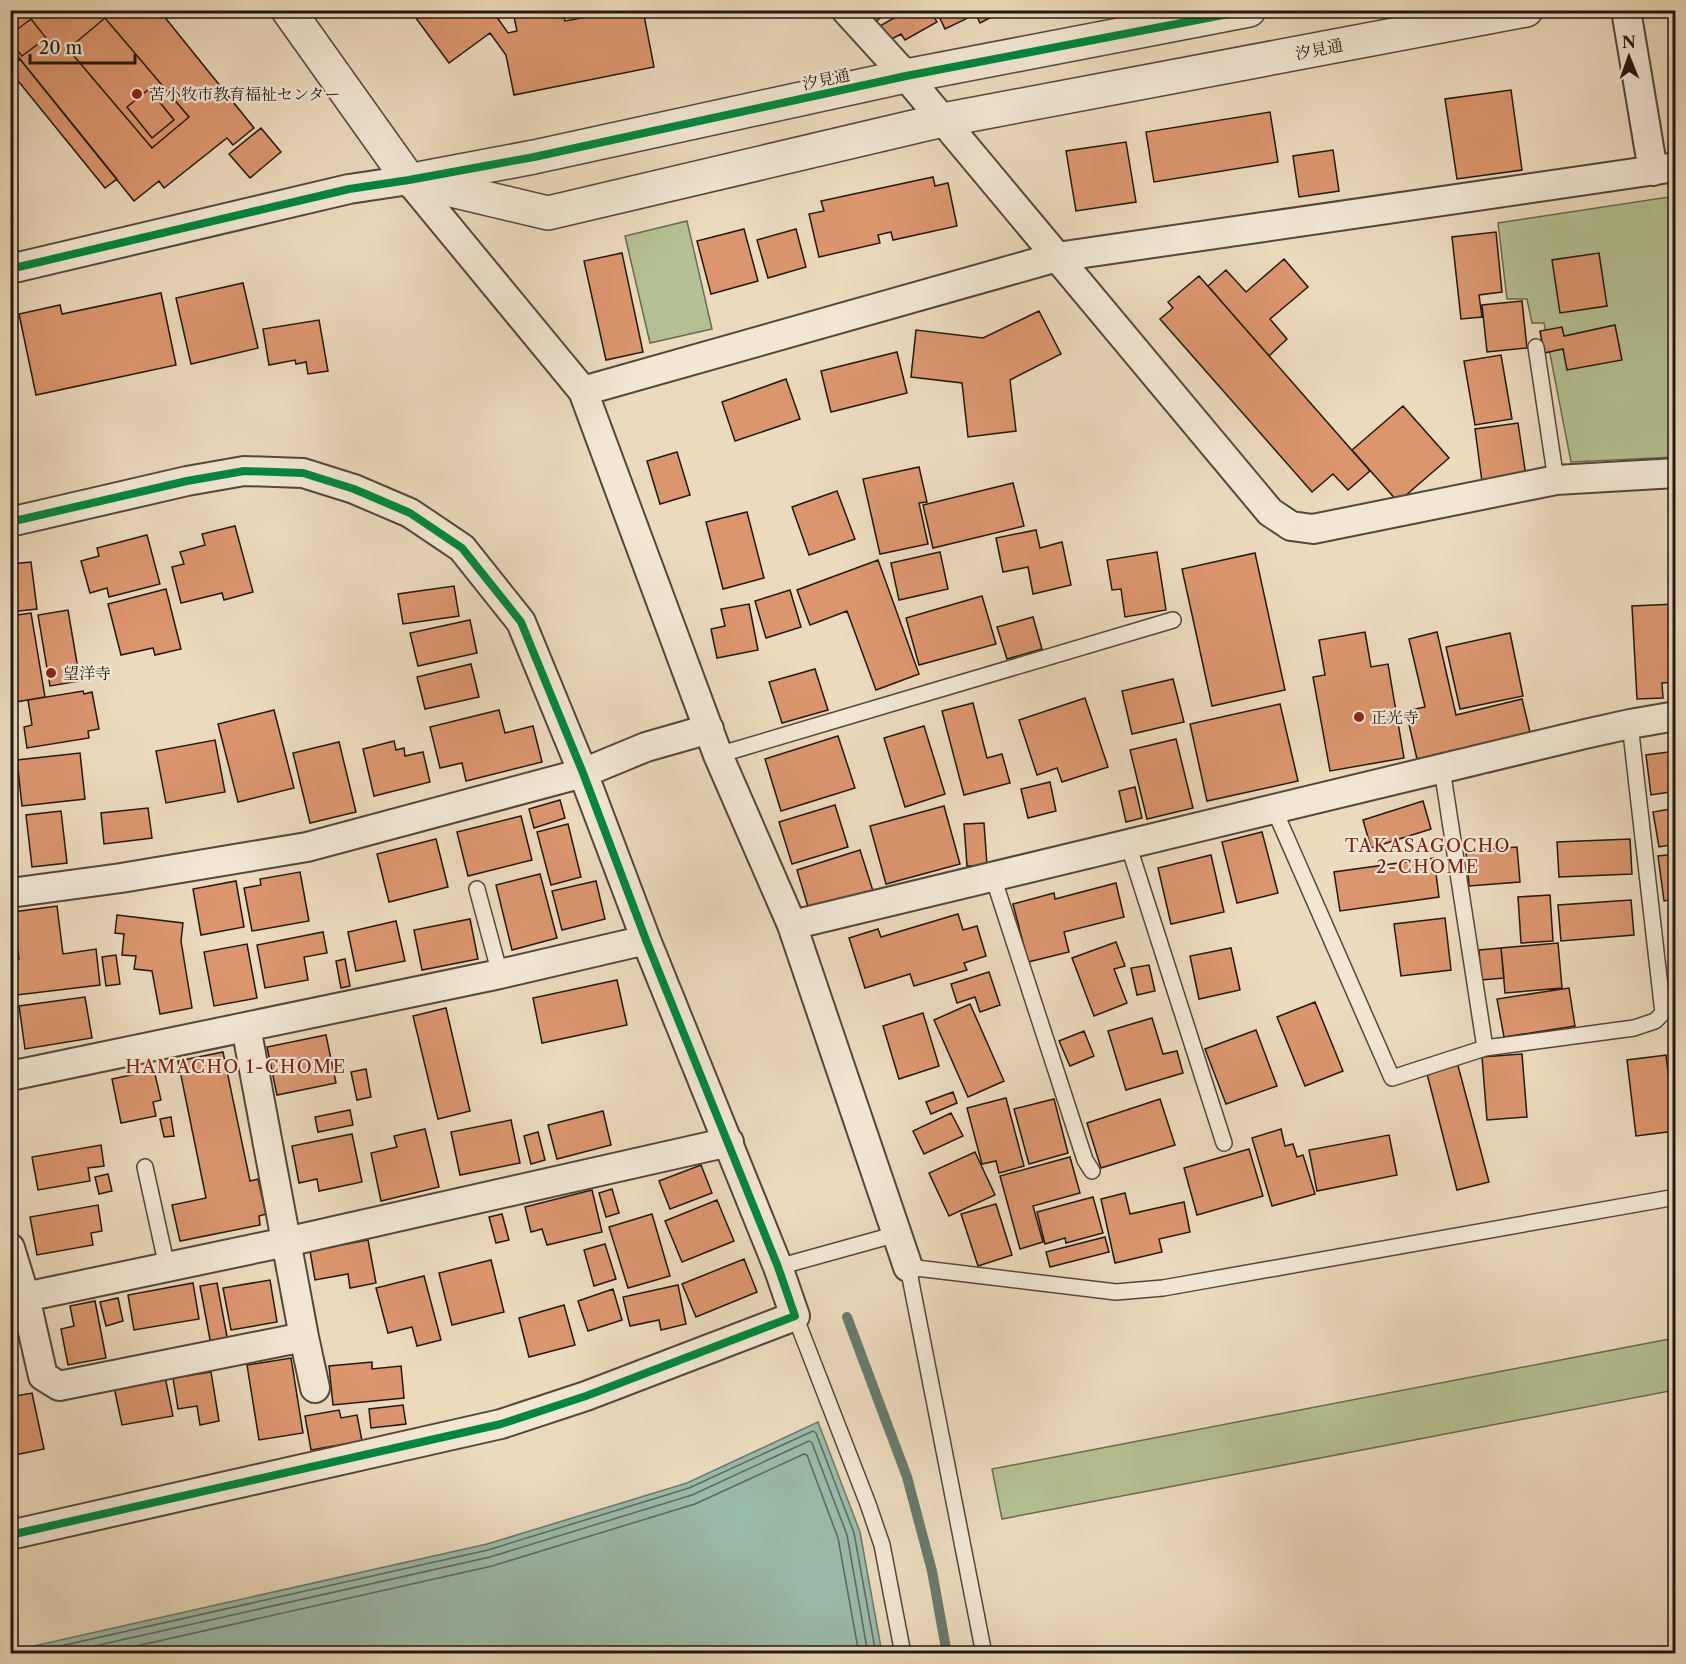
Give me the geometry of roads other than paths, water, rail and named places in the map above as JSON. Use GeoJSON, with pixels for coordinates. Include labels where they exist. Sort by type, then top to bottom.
{"type":"FeatureCollection","features":[{"type":"Feature","properties":{"kind":"street"},"geometry":{"type":"LineString","coordinates":[[288,10],[409,180],[583,391],[718,755],[792,926],[908,1267]]}},
{"type":"Feature","properties":{"kind":"street"},"geometry":{"type":"LineString","coordinates":[[846,10],[906,76],[1270,512],[1291,526],[1313,529],[1556,480],[1676,473]]}},
{"type":"Feature","properties":{"kind":"street","name":"汐見通"},"geometry":{"type":"LineString","coordinates":[[409,180],[534,157],[1160,18],[1250,10]]}},
{"type":"Feature","properties":{"kind":"street","name":"汐見通"},"geometry":{"type":"LineString","coordinates":[[409,180],[548,213],[943,120],[1526,10]]}},
{"type":"Feature","properties":{"kind":"street"},"geometry":{"type":"LineString","coordinates":[[583,391],[1057,257],[1664,169],[1626,10]]}},
{"type":"Feature","properties":{"kind":"street"},"geometry":{"type":"LineString","coordinates":[[10,269],[349,189],[409,180]]}},
{"type":"Feature","properties":{"kind":"street"},"geometry":{"type":"LineString","coordinates":[[10,522],[187,481],[244,471],[303,473],[354,489],[410,513],[462,548],[521,622],[583,773],[646,940],[729,1142],[795,1317],[586,1396],[501,1424],[10,1535]]}},
{"type":"Feature","properties":{"kind":"street"},"geometry":{"type":"LineString","coordinates":[[792,926],[1630,724],[1676,716]]}},
{"type":"Feature","properties":{"kind":"street"},"geometry":{"type":"LineString","coordinates":[[10,892],[121,878],[307,847],[583,773],[646,747],[709,729]]}},
{"type":"Feature","properties":{"kind":"street"},"geometry":{"type":"LineString","coordinates":[[10,1076],[500,974],[646,940]]}},
{"type":"Feature","properties":{"kind":"street"},"geometry":{"type":"LineString","coordinates":[[246,1027],[315,1388]]}},
{"type":"Feature","properties":{"kind":"street"},"geometry":{"type":"LineString","coordinates":[[25,1297],[286,1242],[729,1142]]}},
{"type":"Feature","properties":{"kind":"street"},"geometry":{"type":"LineString","coordinates":[[10,1248],[25,1297],[43,1376],[59,1386],[304,1337]]}},
{"type":"Feature","properties":{"kind":"lane"},"geometry":{"type":"LineString","coordinates":[[1536,346],[1556,480]]}},
{"type":"Feature","properties":{"kind":"lane"},"geometry":{"type":"LineString","coordinates":[[718,755],[1173,620]]}},
{"type":"Feature","properties":{"kind":"lane"},"geometry":{"type":"LineString","coordinates":[[1274,809],[1392,1078],[1485,1048],[1634,1028],[1655,1021],[1663,1012],[1630,724]]}},
{"type":"Feature","properties":{"kind":"lane"},"geometry":{"type":"LineString","coordinates":[[1442,769],[1485,1048]]}},
{"type":"Feature","properties":{"kind":"lane"},"geometry":{"type":"LineString","coordinates":[[1128,844],[1224,1143]]}},
{"type":"Feature","properties":{"kind":"lane"},"geometry":{"type":"LineString","coordinates":[[993,877],[1085,1160],[1092,1171]]}},
{"type":"Feature","properties":{"kind":"lane"},"geometry":{"type":"LineString","coordinates":[[477,889],[500,974]]}},
{"type":"Feature","properties":{"kind":"lane"},"geometry":{"type":"LineString","coordinates":[[145,1167],[167,1267]]}},
{"type":"Feature","properties":{"kind":"lane"},"geometry":{"type":"LineString","coordinates":[[984,1653],[908,1267],[1116,1292],[1163,1288],[1676,1197]]}},
{"type":"Feature","properties":{"kind":"lane"},"geometry":{"type":"LineString","coordinates":[[778,1267],[897,1234]]}},
{"type":"Feature","properties":{"kind":"lane"},"geometry":{"type":"LineString","coordinates":[[795,1317],[882,1545],[903,1653]]}},
{"type":"Feature","properties":{"kind":"water"},"geometry":{"type":"Polygon","coordinates":[[[818,1422],[860,1532],[882,1653],[11,1653],[11,1651],[487,1544],[687,1483],[818,1422]]]}},
{"type":"Feature","properties":{"kind":"waterway"},"geometry":{"type":"LineString","coordinates":[[847,1317],[907,1477],[932,1571],[947,1654]]}},
{"type":"Feature","properties":{"kind":"place","name":"苫小牧市教育福祉センター"},"geometry":{"type":"Point","coordinates":[137,94]}},
{"type":"Feature","properties":{"kind":"place","name":"望洋寺"},"geometry":{"type":"Point","coordinates":[51,673]}},
{"type":"Feature","properties":{"kind":"place","name":"正光寺"},"geometry":{"type":"Point","coordinates":[1359,717]}},
{"type":"Feature","properties":{"kind":"district","name":"TAKASAGOCHO 2-CHOME"},"geometry":{"type":"Point","coordinates":[1428,856]}},
{"type":"Feature","properties":{"kind":"district","name":"HAMACHO 1-CHOME"},"geometry":{"type":"Point","coordinates":[236,1067]}}]}
